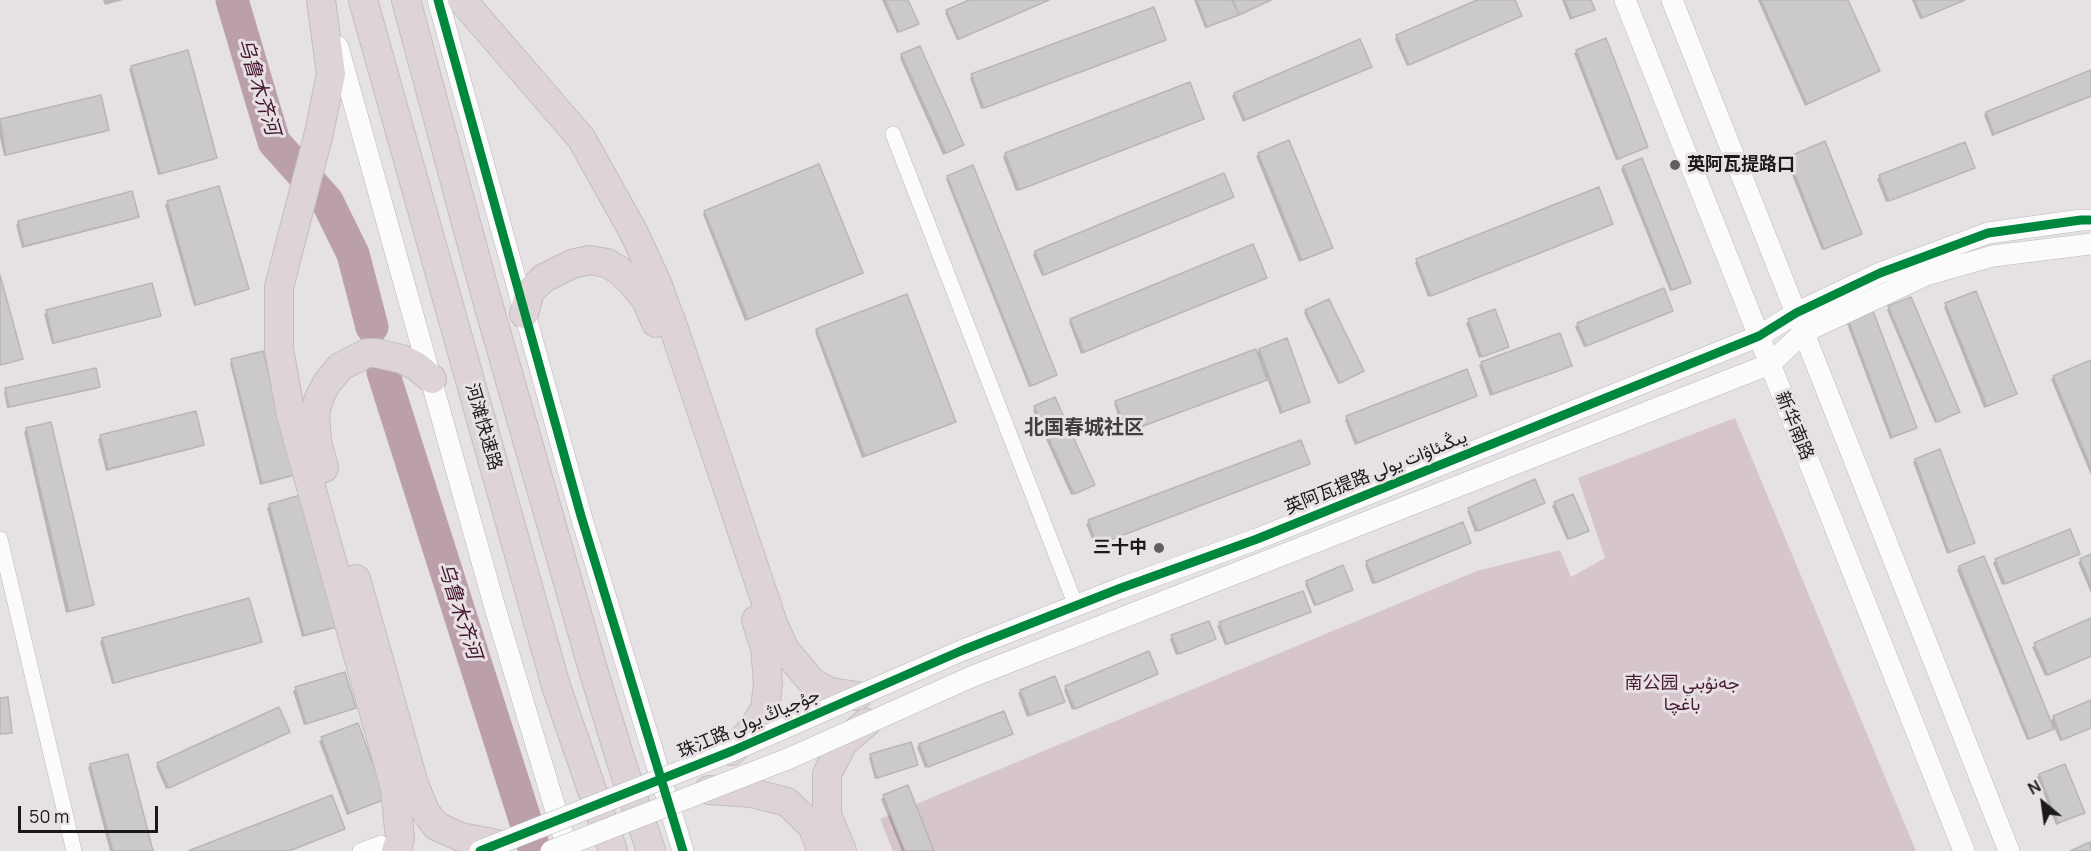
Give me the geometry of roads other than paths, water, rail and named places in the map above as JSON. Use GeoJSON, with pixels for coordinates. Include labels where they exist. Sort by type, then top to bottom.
{"type":"FeatureCollection","features":[{"type":"Feature","properties":{"kind":"highway"},"geometry":{"type":"LineString","coordinates":[[322,0],[331,74],[319,133],[279,287],[279,349],[291,415],[395,788],[400,839],[396,851]]}},
{"type":"Feature","properties":{"kind":"highway","name":"河滩快速路"},"geometry":{"type":"LineString","coordinates":[[363,0],[556,686],[613,851]]}},
{"type":"Feature","properties":{"kind":"highway"},"geometry":{"type":"LineString","coordinates":[[406,0],[485,293],[617,750],[651,851]]}},
{"type":"Feature","properties":{"kind":"highway"},"geometry":{"type":"LineString","coordinates":[[462,0],[581,138],[633,231],[657,283],[668,334],[765,648],[768,683],[765,710],[753,728],[732,750]]}},
{"type":"Feature","properties":{"kind":"highway"},"geometry":{"type":"LineString","coordinates":[[524,314],[530,291],[543,278],[572,264],[590,260],[614,267],[634,285],[668,334],[784,650],[812,682],[830,692],[857,696]]}},
{"type":"Feature","properties":{"kind":"highway"},"geometry":{"type":"LineString","coordinates":[[432,379],[416,366],[402,359],[367,353],[340,367],[319,398],[315,414],[317,442],[414,784],[425,811],[436,826],[489,847]]}},
{"type":"Feature","properties":{"kind":"highway"},"geometry":{"type":"LineString","coordinates":[[842,851],[827,815],[827,774],[843,743],[866,723]]}},
{"type":"Feature","properties":{"kind":"highway"},"geometry":{"type":"LineString","coordinates":[[709,790],[752,794],[787,802],[812,826],[822,851]]}},
{"type":"Feature","properties":{"kind":"street"},"geometry":{"type":"LineString","coordinates":[[322,0],[432,379],[495,608],[568,851]]}},
{"type":"Feature","properties":{"kind":"street"},"geometry":{"type":"LineString","coordinates":[[438,0],[581,516],[683,851]]}},
{"type":"Feature","properties":{"kind":"street","name":"新华南路"},"geometry":{"type":"LineString","coordinates":[[1625,0],[1964,851]]}},
{"type":"Feature","properties":{"kind":"street"},"geometry":{"type":"LineString","coordinates":[[1672,0],[2009,851]]}},
{"type":"Feature","properties":{"kind":"street"},"geometry":{"type":"LineString","coordinates":[[893,135],[1076,606]]}},
{"type":"Feature","properties":{"kind":"street"},"geometry":{"type":"LineString","coordinates":[[551,851],[790,758],[970,677],[1770,364],[1800,323],[1880,273],[1988,233],[2091,220]]}},
{"type":"Feature","properties":{"kind":"street"},"geometry":{"type":"LineString","coordinates":[[1800,323],[1926,274],[1992,256],[2091,244]]}},
{"type":"Feature","properties":{"kind":"street","name":"英阿瓦提路 يىڭىئاۋات يولى"},"geometry":{"type":"LineString","coordinates":[[963,650],[1257,540],[1759,336],[1800,323]]}},
{"type":"Feature","properties":{"kind":"street"},"geometry":{"type":"LineString","coordinates":[[0,539],[74,851]]}},
{"type":"Feature","properties":{"kind":"street","name":"珠江路 جۇجياڭ يولى"},"geometry":{"type":"LineString","coordinates":[[489,847],[732,750],[963,650]]}},
{"type":"Feature","properties":{"kind":"street"},"geometry":{"type":"LineString","coordinates":[[360,851],[381,843],[383,851]]}},
{"type":"Feature","properties":{"kind":"waterway","name":"乌鲁木齐河"},"geometry":{"type":"LineString","coordinates":[[232,0],[274,142],[327,201],[353,254],[372,327]]}},
{"type":"Feature","properties":{"kind":"waterway","name":"乌鲁木齐河"},"geometry":{"type":"LineString","coordinates":[[383,372],[535,851]]}},
{"type":"Feature","properties":{"kind":"place","name":"英阿瓦提路口"},"geometry":{"type":"Point","coordinates":[1675,165]}},
{"type":"Feature","properties":{"kind":"place","name":"三十中"},"geometry":{"type":"Point","coordinates":[1159,548]}},
{"type":"Feature","properties":{"kind":"district","name":"北国春城社区"},"geometry":{"type":"Point","coordinates":[1084,428]}},
{"type":"Feature","properties":{"kind":"park label","name":"南公园 جەنۇبىي باغچا"},"geometry":{"type":"Point","coordinates":[1682,694]}}]}
